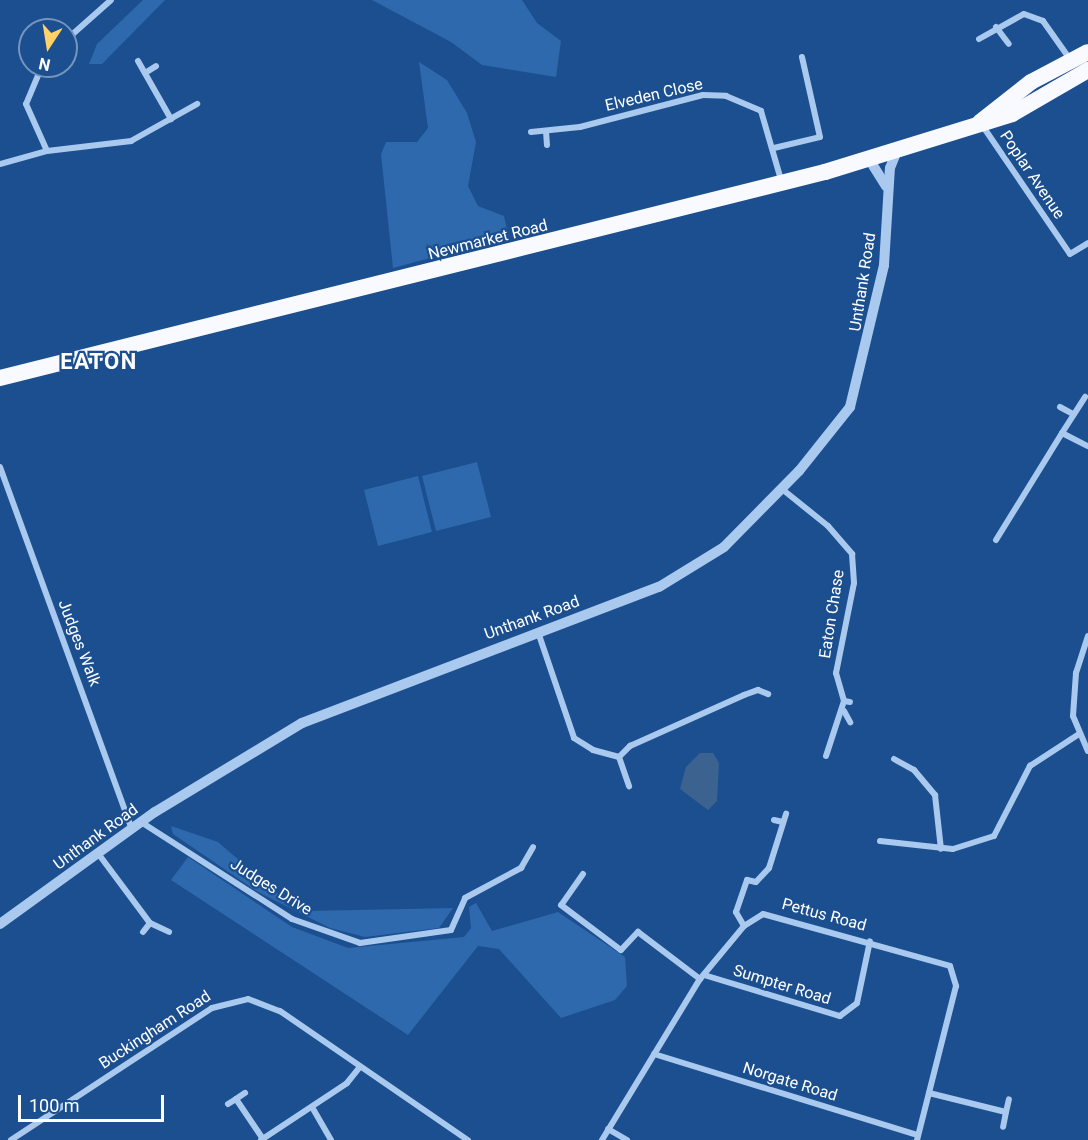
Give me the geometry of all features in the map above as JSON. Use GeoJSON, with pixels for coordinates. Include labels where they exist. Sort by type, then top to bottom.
{"type":"FeatureCollection","features":[{"type":"Feature","properties":{"kind":"highway"},"geometry":{"type":"LineString","coordinates":[[1031,82],[1088,41]]}},
{"type":"Feature","properties":{"kind":"highway","name":"Newmarket Road"},"geometry":{"type":"LineString","coordinates":[[980,122],[1031,82],[1088,52]]}},
{"type":"Feature","properties":{"kind":"highway","name":"Newmarket Road"},"geometry":{"type":"LineString","coordinates":[[0,378],[782,184],[897,151],[980,122],[1012,114],[1088,70]]}},
{"type":"Feature","properties":{"kind":"street"},"geometry":{"type":"LineString","coordinates":[[78,29],[111,0]]}},
{"type":"Feature","properties":{"kind":"street"},"geometry":{"type":"LineString","coordinates":[[979,39],[1010,17],[1037,18],[1067,55]]}},
{"type":"Feature","properties":{"kind":"street"},"geometry":{"type":"LineString","coordinates":[[996,27],[1009,44]]}},
{"type":"Feature","properties":{"kind":"street"},"geometry":{"type":"LineString","coordinates":[[774,148],[820,137],[802,57]]}},
{"type":"Feature","properties":{"kind":"street"},"geometry":{"type":"LineString","coordinates":[[138,61],[171,118]]}},
{"type":"Feature","properties":{"kind":"street"},"geometry":{"type":"LineString","coordinates":[[145,73],[156,66]]}},
{"type":"Feature","properties":{"kind":"street"},"geometry":{"type":"LineString","coordinates":[[37,78],[26,104],[47,152]]}},
{"type":"Feature","properties":{"kind":"street","name":"Elveden Close"},"geometry":{"type":"LineString","coordinates":[[531,132],[546,131],[703,95],[726,96],[761,111],[774,148],[782,184]]}},
{"type":"Feature","properties":{"kind":"street"},"geometry":{"type":"LineString","coordinates":[[0,164],[47,152],[131,141],[197,104]]}},
{"type":"Feature","properties":{"kind":"street","name":"Poplar Avenue"},"geometry":{"type":"LineString","coordinates":[[980,122],[1070,254],[1088,243]]}},
{"type":"Feature","properties":{"kind":"street"},"geometry":{"type":"LineString","coordinates":[[546,131],[547,145]]}},
{"type":"Feature","properties":{"kind":"street","name":"Unthank Road"},"geometry":{"type":"LineString","coordinates":[[0,924],[100,856],[141,822],[302,723],[690,571],[724,547],[782,489],[839,425],[856,392],[884,265],[888,192],[897,151]]}},
{"type":"Feature","properties":{"kind":"street"},"geometry":{"type":"LineString","coordinates":[[869,159],[888,192]]}},
{"type":"Feature","properties":{"kind":"street"},"geometry":{"type":"LineString","coordinates":[[996,540],[1085,397]]}},
{"type":"Feature","properties":{"kind":"street"},"geometry":{"type":"LineString","coordinates":[[1060,407],[1073,414]]}},
{"type":"Feature","properties":{"kind":"street"},"geometry":{"type":"LineString","coordinates":[[1062,433],[1088,446]]}},
{"type":"Feature","properties":{"kind":"street","name":"Judges Walk"},"geometry":{"type":"LineString","coordinates":[[0,467],[132,830]]}},
{"type":"Feature","properties":{"kind":"street","name":"Eaton Chase"},"geometry":{"type":"LineString","coordinates":[[782,489],[828,526],[852,554],[854,583],[837,674],[847,702],[844,711],[835,723],[826,756]]}},
{"type":"Feature","properties":{"kind":"street"},"geometry":{"type":"LineString","coordinates":[[538,632],[574,738],[593,750],[619,757]]}},
{"type":"Feature","properties":{"kind":"street"},"geometry":{"type":"LineString","coordinates":[[1088,636],[1073,696],[1079,734],[1088,751]]}},
{"type":"Feature","properties":{"kind":"street"},"geometry":{"type":"LineString","coordinates":[[619,757],[630,746],[744,695],[758,690],[768,694]]}},
{"type":"Feature","properties":{"kind":"street","name":"Eaton Chase"},"geometry":{"type":"LineString","coordinates":[[844,711],[850,722]]}},
{"type":"Feature","properties":{"kind":"street"},"geometry":{"type":"LineString","coordinates":[[880,841],[941,849],[994,836],[1030,766],[1079,734]]}},
{"type":"Feature","properties":{"kind":"street"},"geometry":{"type":"LineString","coordinates":[[593,750],[597,743]]}},
{"type":"Feature","properties":{"kind":"street"},"geometry":{"type":"LineString","coordinates":[[619,757],[629,786]]}},
{"type":"Feature","properties":{"kind":"street"},"geometry":{"type":"LineString","coordinates":[[894,759],[914,770],[935,795],[941,849]]}},
{"type":"Feature","properties":{"kind":"street"},"geometry":{"type":"LineString","coordinates":[[744,926],[736,912],[747,880],[756,882],[768,868],[786,814]]}},
{"type":"Feature","properties":{"kind":"street"},"geometry":{"type":"LineString","coordinates":[[774,820],[783,822]]}},
{"type":"Feature","properties":{"kind":"street","name":"Judges Drive"},"geometry":{"type":"LineString","coordinates":[[141,822],[292,919],[360,943],[452,930],[465,898],[521,868],[533,847]]}},
{"type":"Feature","properties":{"kind":"street"},"geometry":{"type":"LineString","coordinates":[[100,856],[150,923],[169,932]]}},
{"type":"Feature","properties":{"kind":"street"},"geometry":{"type":"LineString","coordinates":[[583,874],[561,905],[621,950],[638,932],[702,977]]}},
{"type":"Feature","properties":{"kind":"street","name":"Pettus Road"},"geometry":{"type":"LineString","coordinates":[[602,1140],[702,977],[744,926],[763,914],[942,960],[956,975],[918,1138]]}},
{"type":"Feature","properties":{"kind":"street"},"geometry":{"type":"LineString","coordinates":[[143,932],[150,923]]}},
{"type":"Feature","properties":{"kind":"street","name":"Sumpter Road"},"geometry":{"type":"LineString","coordinates":[[702,977],[840,1016],[857,1003],[870,941]]}},
{"type":"Feature","properties":{"kind":"street","name":"Buckingham Road"},"geometry":{"type":"LineString","coordinates":[[12,1140],[212,1008],[235,999],[268,1003],[359,1068],[468,1140]]}},
{"type":"Feature","properties":{"kind":"street","name":"Norgate Road"},"geometry":{"type":"LineString","coordinates":[[654,1054],[918,1138]]}},
{"type":"Feature","properties":{"kind":"street"},"geometry":{"type":"LineString","coordinates":[[236,1099],[262,1139],[312,1107],[359,1068]]}},
{"type":"Feature","properties":{"kind":"street"},"geometry":{"type":"LineString","coordinates":[[228,1104],[245,1093]]}},
{"type":"Feature","properties":{"kind":"street"},"geometry":{"type":"LineString","coordinates":[[929,1094],[1006,1112]]}},
{"type":"Feature","properties":{"kind":"street"},"geometry":{"type":"LineString","coordinates":[[1003,1127],[1009,1099]]}},
{"type":"Feature","properties":{"kind":"street"},"geometry":{"type":"LineString","coordinates":[[312,1107],[331,1140]]}},
{"type":"Feature","properties":{"kind":"street"},"geometry":{"type":"LineString","coordinates":[[608,1129],[627,1140]]}},
{"type":"Feature","properties":{"kind":"shaded area"},"geometry":{"type":"Polygon","coordinates":[[[143,0],[165,0],[102,64],[89,64],[97,44],[143,0]]]}},
{"type":"Feature","properties":{"kind":"shaded area"},"geometry":{"type":"Polygon","coordinates":[[[372,0],[522,0],[537,23],[561,41],[556,77],[482,65],[451,42],[372,0]]]}},
{"type":"Feature","properties":{"kind":"shaded area"},"geometry":{"type":"Polygon","coordinates":[[[419,62],[447,80],[467,113],[476,142],[468,186],[478,206],[504,216],[509,237],[393,268],[381,154],[386,142],[417,142],[428,128],[419,62]]]}},
{"type":"Feature","properties":{"kind":"shaded area"},"geometry":{"type":"Polygon","coordinates":[[[477,462],[491,517],[436,531],[422,476],[477,462]]]}},
{"type":"Feature","properties":{"kind":"shaded area"},"geometry":{"type":"Polygon","coordinates":[[[418,476],[432,532],[378,546],[364,490],[418,476]]]}},
{"type":"Feature","properties":{"kind":"shaded area"},"geometry":{"type":"Polygon","coordinates":[[[700,753],[713,753],[719,763],[717,801],[708,810],[680,789],[686,767],[700,753]]]}},
{"type":"Feature","properties":{"kind":"shaded area"},"geometry":{"type":"Polygon","coordinates":[[[171,826],[218,842],[284,899],[307,911],[453,908],[439,928],[365,937],[330,928],[258,892],[173,834],[171,826]]]}},
{"type":"Feature","properties":{"kind":"shaded area"},"geometry":{"type":"Polygon","coordinates":[[[188,857],[292,927],[348,948],[464,937],[471,928],[469,907],[476,903],[492,931],[558,912],[625,957],[627,986],[615,1000],[561,1018],[499,949],[478,946],[408,1035],[171,880],[188,857]]]}},
{"type":"Feature","properties":{"kind":"district","name":"EATON"},"geometry":{"type":"Point","coordinates":[99,362]}}]}
